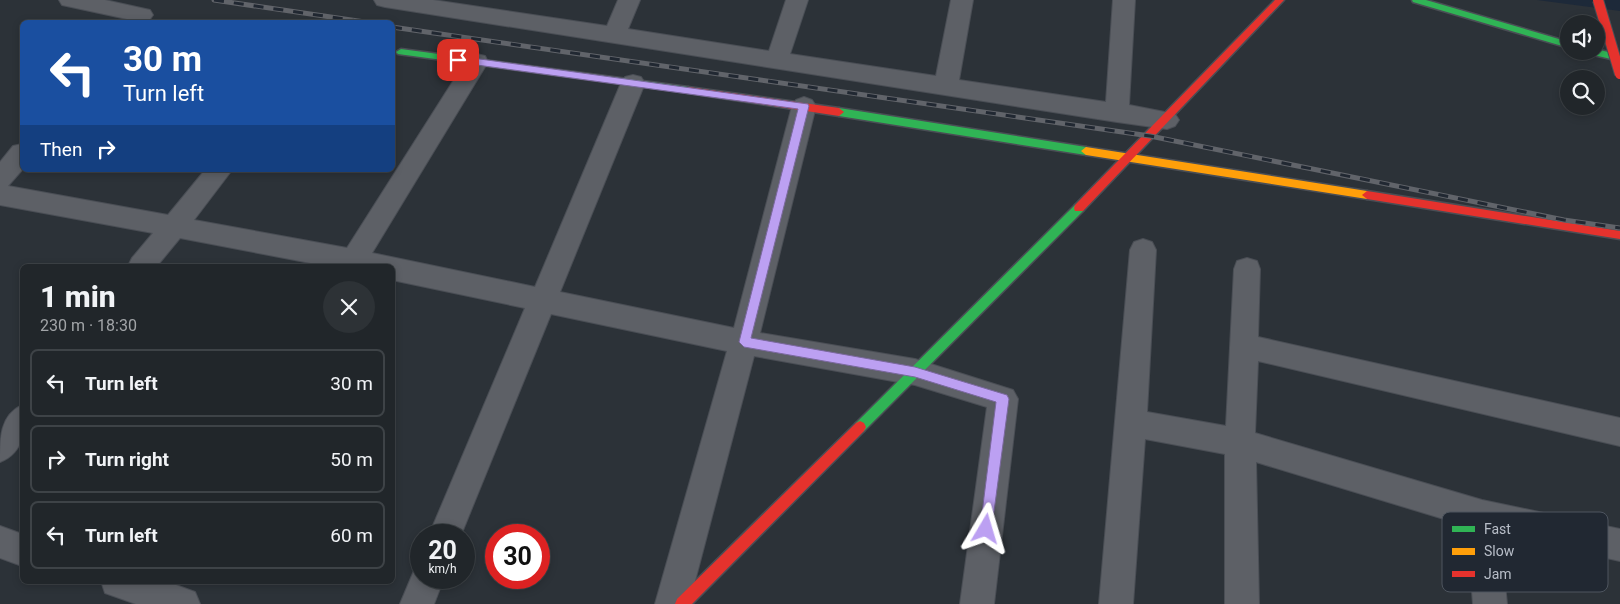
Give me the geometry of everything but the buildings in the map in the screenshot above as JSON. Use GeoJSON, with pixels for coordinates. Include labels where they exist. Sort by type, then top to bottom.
{"type":"FeatureCollection","features":[{"type":"Feature","properties":{"kind":"street"},"geometry":{"type":"LineString","coordinates":[[70,0],[142,15],[138,20]]}},
{"type":"Feature","properties":{"kind":"street"},"geometry":{"type":"LineString","coordinates":[[385,0],[461,6],[614,35],[1167,120]]}},
{"type":"Feature","properties":{"kind":"street"},"geometry":{"type":"LineString","coordinates":[[614,35],[630,0]]}},
{"type":"Feature","properties":{"kind":"street"},"geometry":{"type":"LineString","coordinates":[[778,60],[797,0]]}},
{"type":"Feature","properties":{"kind":"street"},"geometry":{"type":"LineString","coordinates":[[946,87],[962,0]]}},
{"type":"Feature","properties":{"kind":"street"},"geometry":{"type":"LineString","coordinates":[[1117,113],[1124,0]]}},
{"type":"Feature","properties":{"kind":"street"},"geometry":{"type":"LineString","coordinates":[[682,604],[1167,120],[1280,0]]}},
{"type":"Feature","properties":{"kind":"street"},"geometry":{"type":"LineString","coordinates":[[1416,0],[1560,42]]}},
{"type":"Feature","properties":{"kind":"street"},"geometry":{"type":"LineString","coordinates":[[1598,0],[1620,74]]}},
{"type":"Feature","properties":{"kind":"street"},"geometry":{"type":"LineString","coordinates":[[401,52],[804,106],[1620,235]]}},
{"type":"Feature","properties":{"kind":"street"},"geometry":{"type":"LineString","coordinates":[[1605,55],[1620,58]]}},
{"type":"Feature","properties":{"kind":"street"},"geometry":{"type":"LineString","coordinates":[[0,195],[173,226],[351,263],[477,62]]}},
{"type":"Feature","properties":{"kind":"street"},"geometry":{"type":"LineString","coordinates":[[449,524],[541,300],[633,83]]}},
{"type":"Feature","properties":{"kind":"street"},"geometry":{"type":"LineString","coordinates":[[672,604],[744,342],[804,106]]}},
{"type":"Feature","properties":{"kind":"street"},"geometry":{"type":"LineString","coordinates":[[0,179],[20,155]]}},
{"type":"Feature","properties":{"kind":"street"},"geometry":{"type":"LineString","coordinates":[[143,264],[218,172]]}},
{"type":"Feature","properties":{"kind":"street"},"geometry":{"type":"LineString","coordinates":[[1116,604],[1131,423],[1142,250]]}},
{"type":"Feature","properties":{"kind":"street"},"geometry":{"type":"LineString","coordinates":[[1242,604],[1240,443],[1247,269]]}},
{"type":"Feature","properties":{"kind":"street"},"geometry":{"type":"LineString","coordinates":[[395,270],[744,342],[915,372],[1003,399],[977,604]]}},
{"type":"Feature","properties":{"kind":"street"},"geometry":{"type":"LineString","coordinates":[[1245,346],[1620,432]]}},
{"type":"Feature","properties":{"kind":"street"},"geometry":{"type":"LineString","coordinates":[[0,448],[20,422]]}},
{"type":"Feature","properties":{"kind":"street"},"geometry":{"type":"LineString","coordinates":[[1131,423],[1240,443],[1469,512]]}},
{"type":"Feature","properties":{"kind":"street"},"geometry":{"type":"LineString","coordinates":[[0,542],[20,549]]}},
{"type":"Feature","properties":{"kind":"street"},"geometry":{"type":"LineString","coordinates":[[130,584],[173,594]]}},
{"type":"Feature","properties":{"kind":"street"},"geometry":{"type":"LineString","coordinates":[[417,604],[423,589]]}},
{"type":"Feature","properties":{"kind":"water"},"geometry":{"type":"Polygon","coordinates":[[[1537,0],[1620,0],[1620,11],[1537,0]]]}},
{"type":"Feature","properties":{"kind":"railway"},"geometry":{"type":"LineString","coordinates":[[214,0],[351,20]]}},
{"type":"Feature","properties":{"kind":"railway"},"geometry":{"type":"LineString","coordinates":[[395,27],[1150,136],[1564,220],[1620,228]]}},
{"type":"Feature","properties":{"kind":"traffic: fast"},"geometry":{"type":"LineString","coordinates":[[1416,0],[1560,42]]}},
{"type":"Feature","properties":{"kind":"traffic: fast"},"geometry":{"type":"LineString","coordinates":[[401,52],[688,90]]}},
{"type":"Feature","properties":{"kind":"traffic: fast"},"geometry":{"type":"LineString","coordinates":[[1605,55],[1620,58]]}},
{"type":"Feature","properties":{"kind":"traffic: fast"},"geometry":{"type":"LineString","coordinates":[[839,112],[1086,151]]}},
{"type":"Feature","properties":{"kind":"traffic: fast"},"geometry":{"type":"LineString","coordinates":[[860,427],[1079,208]]}},
{"type":"Feature","properties":{"kind":"traffic: slow"},"geometry":{"type":"LineString","coordinates":[[1086,151],[1367,195]]}},
{"type":"Feature","properties":{"kind":"traffic: jam"},"geometry":{"type":"LineString","coordinates":[[1079,208],[1280,0]]}},
{"type":"Feature","properties":{"kind":"traffic: jam"},"geometry":{"type":"LineString","coordinates":[[1598,0],[1620,74]]}},
{"type":"Feature","properties":{"kind":"traffic: jam"},"geometry":{"type":"LineString","coordinates":[[688,90],[839,112]]}},
{"type":"Feature","properties":{"kind":"traffic: jam"},"geometry":{"type":"LineString","coordinates":[[1367,195],[1620,235]]}},
{"type":"Feature","properties":{"kind":"traffic: jam"},"geometry":{"type":"LineString","coordinates":[[682,604],[860,427]]}},
{"type":"Feature","properties":{"kind":"route"},"geometry":{"type":"LineString","coordinates":[[458,60],[804,106],[744,342],[915,372],[1003,399],[986,529]]}}]}
